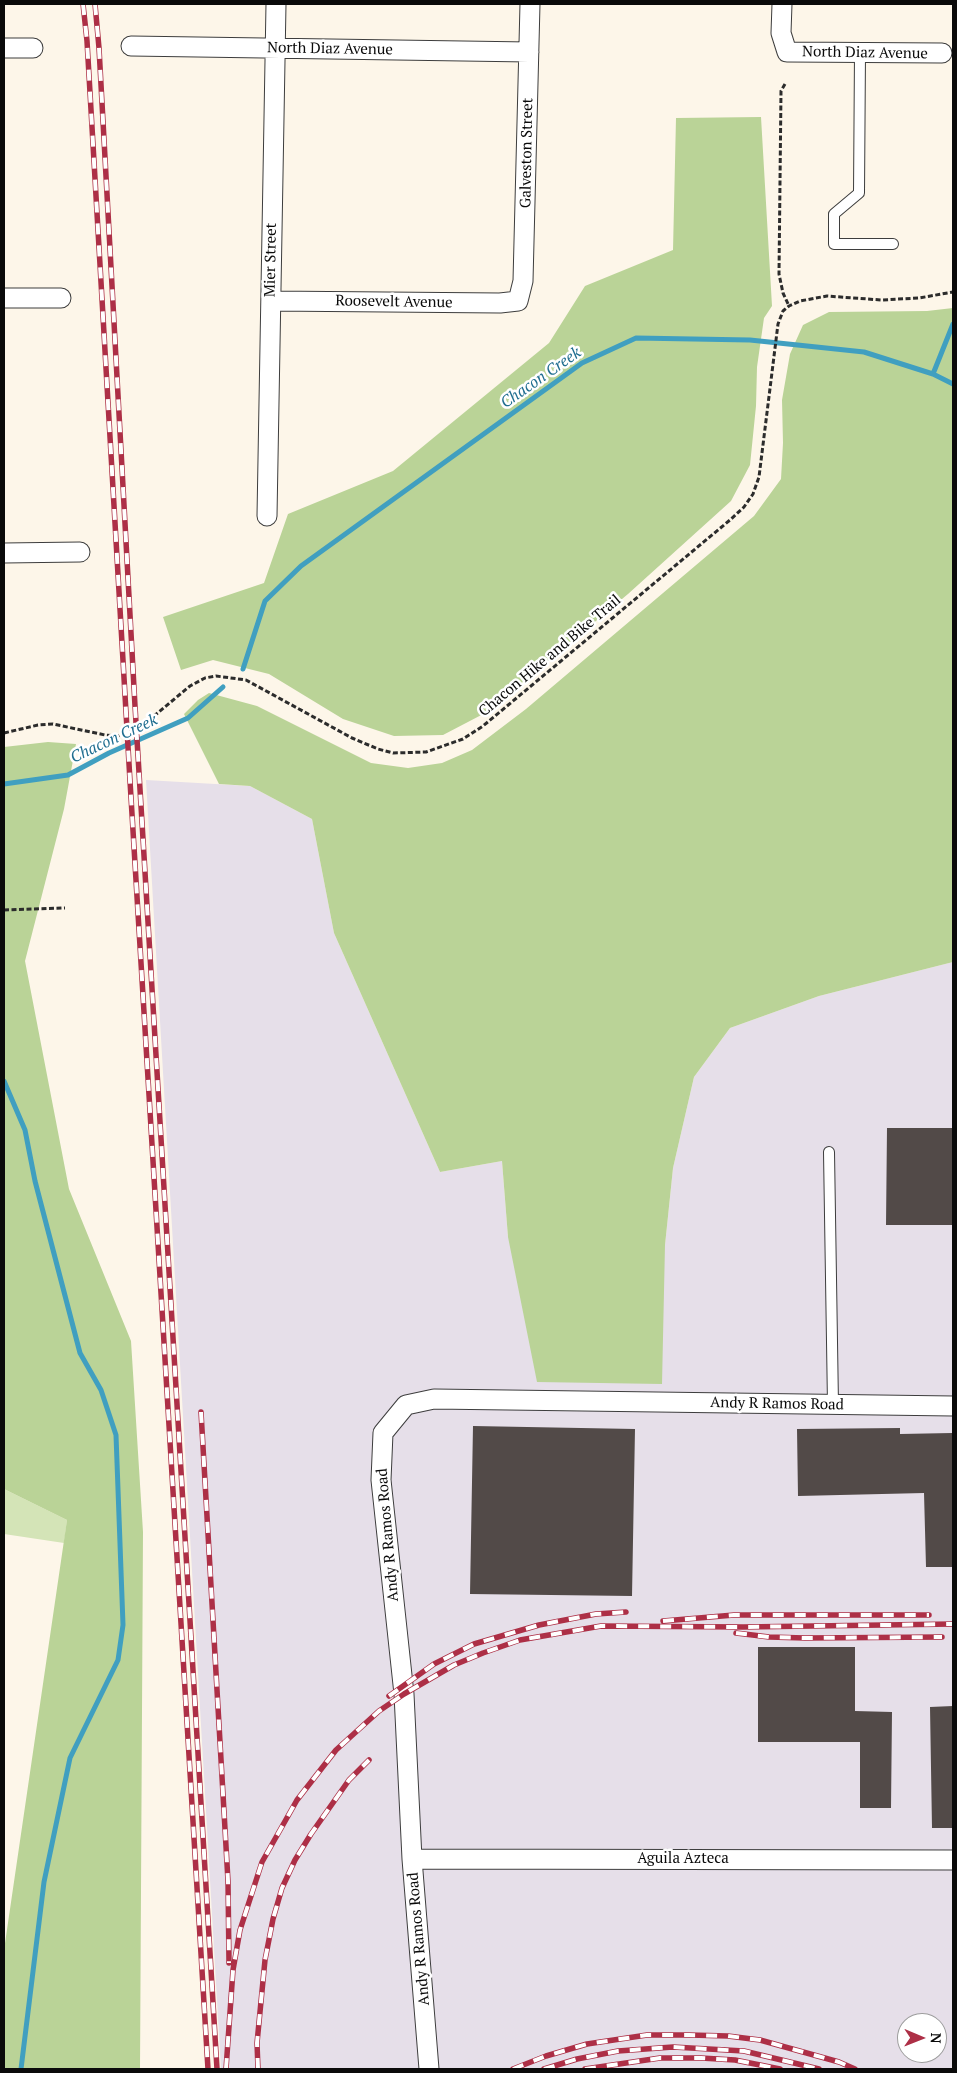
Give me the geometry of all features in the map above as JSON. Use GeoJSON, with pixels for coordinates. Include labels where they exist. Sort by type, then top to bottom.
{"type":"FeatureCollection","features":[{"type":"Feature","properties":{"kind":"street","name":"Mier Street"},"geometry":{"type":"LineString","coordinates":[[266,516],[276,4]]}},
{"type":"Feature","properties":{"kind":"street","name":"Galveston Street"},"geometry":{"type":"LineString","coordinates":[[518,301],[523,281],[530,4]]}},
{"type":"Feature","properties":{"kind":"street","name":"North Diaz Avenue"},"geometry":{"type":"LineString","coordinates":[[782,4],[781,33],[787,52],[942,53]]}},
{"type":"Feature","properties":{"kind":"street","name":"North Diaz Avenue"},"geometry":{"type":"LineString","coordinates":[[131,46],[529,52]]}},
{"type":"Feature","properties":{"kind":"street"},"geometry":{"type":"LineString","coordinates":[[4,48],[33,48]]}},
{"type":"Feature","properties":{"kind":"street"},"geometry":{"type":"LineString","coordinates":[[4,298],[61,298]]}},
{"type":"Feature","properties":{"kind":"street","name":"Roosevelt Avenue"},"geometry":{"type":"LineString","coordinates":[[270,301],[500,303],[518,301]]}},
{"type":"Feature","properties":{"kind":"street"},"geometry":{"type":"LineString","coordinates":[[4,552],[80,552]]}},
{"type":"Feature","properties":{"kind":"street","name":"Andy R Ramos Road"},"geometry":{"type":"LineString","coordinates":[[429,2069],[412,1859],[404,1694],[381,1480],[383,1433],[406,1405],[434,1399],[953,1406]]}},
{"type":"Feature","properties":{"kind":"street","name":"Aguila Azteca"},"geometry":{"type":"LineString","coordinates":[[412,1859],[953,1860]]}},
{"type":"Feature","properties":{"kind":"lane"},"geometry":{"type":"LineString","coordinates":[[860,53],[859,193],[834,214],[834,244],[893,244]]}},
{"type":"Feature","properties":{"kind":"lane"},"geometry":{"type":"LineString","coordinates":[[829,1152],[833,1405]]}},
{"type":"Feature","properties":{"kind":"path"},"geometry":{"type":"LineString","coordinates":[[785,84],[781,91],[779,274],[783,292],[789,306],[827,296],[881,300],[919,298],[953,292]]}},
{"type":"Feature","properties":{"kind":"path","name":"Chacon Hike and Bike Trail"},"geometry":{"type":"LineString","coordinates":[[4,733],[38,725],[53,724],[104,735],[118,736],[142,726],[190,686],[205,678],[216,676],[246,680],[352,738],[378,749],[393,752],[426,752],[463,739],[483,726],[744,507],[753,494],[759,477],[777,332],[780,317],[789,306]]}},
{"type":"Feature","properties":{"kind":"path"},"geometry":{"type":"LineString","coordinates":[[4,910],[65,908]]}},
{"type":"Feature","properties":{"kind":"shaded area"},"geometry":{"type":"Polygon","coordinates":[[[146,780],[250,786],[312,819],[334,933],[440,1172],[502,1161],[508,1237],[665,1245],[673,1168],[694,1077],[730,1028],[819,996],[953,962],[953,2069],[221,2069],[146,780]]]}},
{"type":"Feature","properties":{"kind":"green space"},"geometry":{"type":"Polygon","coordinates":[[[761,117],[772,306],[764,318],[757,367],[756,406],[750,465],[731,501],[628,594],[489,711],[443,735],[394,736],[343,719],[269,674],[213,660],[181,670],[163,617],[264,583],[288,514],[393,471],[549,343],[585,286],[673,250],[676,118],[761,117]]]}},
{"type":"Feature","properties":{"kind":"green space"},"geometry":{"type":"Polygon","coordinates":[[[953,308],[953,962],[819,996],[730,1028],[694,1077],[673,1168],[665,1245],[662,1384],[537,1382],[508,1237],[502,1161],[440,1172],[334,933],[312,819],[250,786],[219,784],[184,714],[198,700],[209,693],[257,706],[371,763],[408,768],[442,763],[472,750],[526,709],[754,516],[781,479],[783,443],[782,400],[790,354],[803,325],[829,312],[927,311],[953,308]]]}},
{"type":"Feature","properties":{"kind":"green space"},"geometry":{"type":"Polygon","coordinates":[[[48,742],[76,744],[64,809],[25,961],[69,1189],[131,1341],[143,1532],[140,2069],[4,2069],[4,1950],[67,1520],[4,1489],[4,747],[48,742]]]}},
{"type":"Feature","properties":{"kind":"green space"},"geometry":{"type":"Polygon","coordinates":[[[4,1489],[67,1520],[64,1543],[4,1534],[4,1489]]]}},
{"type":"Feature","properties":{"kind":"building"},"geometry":{"type":"Polygon","coordinates":[[[887,1128],[953,1128],[953,1225],[886,1225],[887,1128]]]}},
{"type":"Feature","properties":{"kind":"building"},"geometry":{"type":"Polygon","coordinates":[[[473,1426],[635,1429],[632,1596],[470,1594],[473,1426]]]}},
{"type":"Feature","properties":{"kind":"building"},"geometry":{"type":"Polygon","coordinates":[[[900,1428],[900,1434],[952,1433],[953,1567],[926,1567],[924,1493],[798,1496],[797,1429],[900,1428]]]}},
{"type":"Feature","properties":{"kind":"building"},"geometry":{"type":"Polygon","coordinates":[[[758,1647],[855,1647],[855,1711],[892,1712],[891,1808],[860,1808],[860,1742],[758,1742],[758,1647]]]}},
{"type":"Feature","properties":{"kind":"building"},"geometry":{"type":"Polygon","coordinates":[[[953,1706],[953,1828],[932,1828],[930,1707],[953,1706]]]}},
{"type":"Feature","properties":{"kind":"waterway"},"geometry":{"type":"LineString","coordinates":[[933,374],[953,324]]}},
{"type":"Feature","properties":{"kind":"waterway","name":"Chacon Creek"},"geometry":{"type":"LineString","coordinates":[[243,669],[265,601],[301,566],[582,363],[636,338],[750,340],[864,352],[933,374],[953,384]]}},
{"type":"Feature","properties":{"kind":"waterway","name":"Chacon Creek"},"geometry":{"type":"LineString","coordinates":[[4,784],[68,775],[109,753],[188,718],[223,687]]}},
{"type":"Feature","properties":{"kind":"waterway"},"geometry":{"type":"LineString","coordinates":[[4,1081],[25,1130],[35,1181],[80,1353],[101,1390],[116,1435],[123,1625],[118,1660],[70,1758],[44,1882],[21,2069]]}},
{"type":"Feature","properties":{"kind":"railway"},"geometry":{"type":"LineString","coordinates":[[83,4],[87,41],[208,2069]]}},
{"type":"Feature","properties":{"kind":"railway"},"geometry":{"type":"LineString","coordinates":[[95,4],[217,2069]]}},
{"type":"Feature","properties":{"kind":"railway"},"geometry":{"type":"LineString","coordinates":[[201,1412],[228,1881],[229,1963]]}},
{"type":"Feature","properties":{"kind":"railway"},"geometry":{"type":"LineString","coordinates":[[389,1696],[434,1664],[474,1644],[539,1625],[596,1614],[626,1612]]}},
{"type":"Feature","properties":{"kind":"railway"},"geometry":{"type":"LineString","coordinates":[[663,1621],[734,1615],[929,1615]]}},
{"type":"Feature","properties":{"kind":"railway"},"geometry":{"type":"LineString","coordinates":[[226,2069],[233,1970],[240,1930],[262,1862],[297,1800],[336,1750],[379,1711],[404,1694],[454,1665],[520,1640],[601,1626],[743,1627],[953,1624]]}},
{"type":"Feature","properties":{"kind":"railway"},"geometry":{"type":"LineString","coordinates":[[736,1633],[769,1637],[805,1638],[942,1637]]}},
{"type":"Feature","properties":{"kind":"railway"},"geometry":{"type":"LineString","coordinates":[[258,2069],[257,2043],[265,1960],[273,1919],[282,1888],[295,1860],[311,1834],[349,1780],[369,1760]]}},
{"type":"Feature","properties":{"kind":"railway"},"geometry":{"type":"LineString","coordinates":[[513,2069],[546,2056],[587,2044],[647,2035],[728,2036],[760,2040],[839,2062],[855,2069]]}},
{"type":"Feature","properties":{"kind":"railway"},"geometry":{"type":"LineString","coordinates":[[544,2069],[577,2059],[618,2051],[673,2047],[744,2051],[819,2069]]}},
{"type":"Feature","properties":{"kind":"railway"},"geometry":{"type":"LineString","coordinates":[[585,2069],[660,2058],[735,2060],[780,2069]]}}]}
